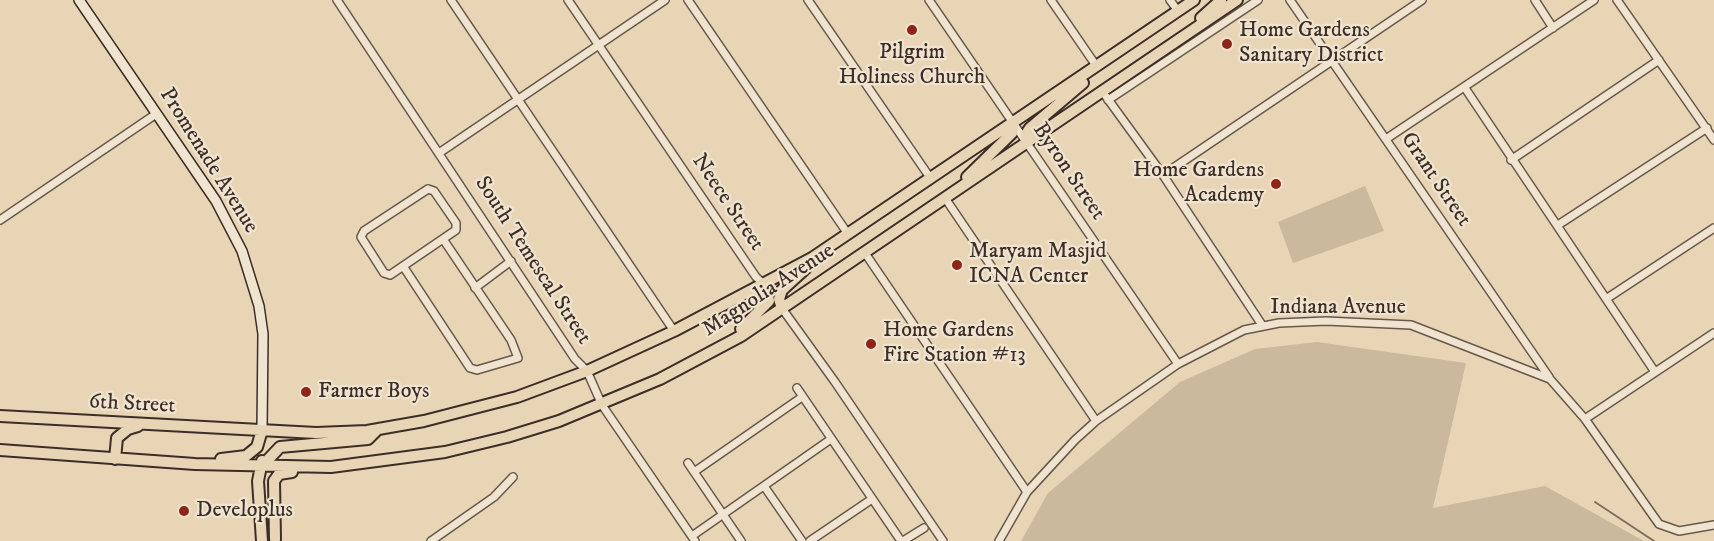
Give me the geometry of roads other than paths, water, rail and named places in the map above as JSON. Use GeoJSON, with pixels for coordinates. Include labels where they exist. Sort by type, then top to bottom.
{"type":"FeatureCollection","features":[{"type":"Feature","properties":{"kind":"main road","name":"Promenade Avenue"},"geometry":{"type":"LineString","coordinates":[[79,0],[231,226],[252,278],[259,306],[265,358],[262,430]]}},
{"type":"Feature","properties":{"kind":"main road","name":"Magnolia Avenue"},"geometry":{"type":"LineString","coordinates":[[262,430],[315,433],[378,429],[424,421],[517,397],[587,371],[674,331],[766,285],[836,243],[1194,0]]}},
{"type":"Feature","properties":{"kind":"main road"},"geometry":{"type":"LineString","coordinates":[[1174,43],[1221,0]]}},
{"type":"Feature","properties":{"kind":"main road","name":"Magnolia Avenue"},"geometry":{"type":"LineString","coordinates":[[262,466],[331,466],[405,458],[481,444],[533,430],[602,405],[721,347],[865,253],[1026,143],[1106,96],[1174,43],[1237,0]]}},
{"type":"Feature","properties":{"kind":"main road"},"geometry":{"type":"LineString","coordinates":[[1026,143],[1025,138],[1030,128],[1091,76],[1096,66]]}},
{"type":"Feature","properties":{"kind":"main road"},"geometry":{"type":"LineString","coordinates":[[945,198],[1012,134],[1013,123]]}},
{"type":"Feature","properties":{"kind":"main road"},"geometry":{"type":"LineString","coordinates":[[782,308],[779,299],[782,290],[836,243]]}},
{"type":"Feature","properties":{"kind":"main road"},"geometry":{"type":"LineString","coordinates":[[721,347],[767,304],[769,294],[766,285]]}},
{"type":"Feature","properties":{"kind":"main road","name":"6th Street"},"geometry":{"type":"LineString","coordinates":[[0,416],[262,430]]}},
{"type":"Feature","properties":{"kind":"main road"},"geometry":{"type":"LineString","coordinates":[[115,459],[117,438],[128,429],[144,424]]}},
{"type":"Feature","properties":{"kind":"main road"},"geometry":{"type":"LineString","coordinates":[[0,450],[157,462],[262,466],[280,447],[368,439],[378,429]]}},
{"type":"Feature","properties":{"kind":"main road"},"geometry":{"type":"LineString","coordinates":[[157,462],[183,457],[229,459],[246,456],[257,447],[262,430]]}},
{"type":"Feature","properties":{"kind":"main road"},"geometry":{"type":"LineString","coordinates":[[262,430],[262,466],[258,481],[262,541]]}},
{"type":"Feature","properties":{"kind":"main road"},"geometry":{"type":"LineString","coordinates":[[262,466],[268,479],[271,533],[275,540]]}},
{"type":"Feature","properties":{"kind":"main road"},"geometry":{"type":"LineString","coordinates":[[275,540],[273,487],[276,477],[285,472],[331,466]]}},
{"type":"Feature","properties":{"kind":"street","name":"South Temescal Street"},"geometry":{"type":"LineString","coordinates":[[338,0],[575,359],[587,371],[602,405],[694,539]]}},
{"type":"Feature","properties":{"kind":"street"},"geometry":{"type":"LineString","coordinates":[[451,0],[674,331]]}},
{"type":"Feature","properties":{"kind":"street","name":"Neece Street"},"geometry":{"type":"LineString","coordinates":[[568,0],[756,277],[766,285],[835,382],[943,541]]}},
{"type":"Feature","properties":{"kind":"street"},"geometry":{"type":"LineString","coordinates":[[439,153],[664,0]]}},
{"type":"Feature","properties":{"kind":"street"},"geometry":{"type":"LineString","coordinates":[[688,0],[848,234]]}},
{"type":"Feature","properties":{"kind":"street"},"geometry":{"type":"LineString","coordinates":[[808,0],[931,179]]}},
{"type":"Feature","properties":{"kind":"street","name":"Byron Street"},"geometry":{"type":"LineString","coordinates":[[929,0],[1178,364]]}},
{"type":"Feature","properties":{"kind":"street"},"geometry":{"type":"LineString","coordinates":[[1051,0],[1096,66]]}},
{"type":"Feature","properties":{"kind":"street"},"geometry":{"type":"LineString","coordinates":[[1170,0],[1178,11]]}},
{"type":"Feature","properties":{"kind":"street","name":"Magnolia Avenue"},"geometry":{"type":"LineString","coordinates":[[1106,96],[1258,0]]}},
{"type":"Feature","properties":{"kind":"street","name":"Grant Street"},"geometry":{"type":"LineString","coordinates":[[1290,0],[1494,301],[1550,379]]}},
{"type":"Feature","properties":{"kind":"street"},"geometry":{"type":"LineString","coordinates":[[1162,176],[1422,0]]}},
{"type":"Feature","properties":{"kind":"street"},"geometry":{"type":"LineString","coordinates":[[1535,0],[1553,28]]}},
{"type":"Feature","properties":{"kind":"street"},"geometry":{"type":"LineString","coordinates":[[1386,139],[1594,0]]}},
{"type":"Feature","properties":{"kind":"street"},"geometry":{"type":"LineString","coordinates":[[1617,0],[1714,140]]}},
{"type":"Feature","properties":{"kind":"street"},"geometry":{"type":"LineString","coordinates":[[1511,160],[1659,60]]}},
{"type":"Feature","properties":{"kind":"street"},"geometry":{"type":"LineString","coordinates":[[1465,88],[1511,160],[1558,225],[1655,372]]}},
{"type":"Feature","properties":{"kind":"street"},"geometry":{"type":"LineString","coordinates":[[1106,96],[1262,325]]}},
{"type":"Feature","properties":{"kind":"street"},"geometry":{"type":"LineString","coordinates":[[0,220],[156,114]]}},
{"type":"Feature","properties":{"kind":"street"},"geometry":{"type":"LineString","coordinates":[[1558,225],[1707,128]]}},
{"type":"Feature","properties":{"kind":"street"},"geometry":{"type":"LineString","coordinates":[[428,189],[434,191],[456,223],[456,230],[443,239],[390,275],[384,273],[362,237],[364,231],[428,189]]}},
{"type":"Feature","properties":{"kind":"street"},"geometry":{"type":"LineString","coordinates":[[945,198],[1096,422]]}},
{"type":"Feature","properties":{"kind":"street"},"geometry":{"type":"LineString","coordinates":[[1606,299],[1714,228]]}},
{"type":"Feature","properties":{"kind":"street"},"geometry":{"type":"LineString","coordinates":[[403,266],[470,368],[477,370],[518,358],[511,340],[443,239]]}},
{"type":"Feature","properties":{"kind":"street"},"geometry":{"type":"LineString","coordinates":[[865,253],[1027,492]]}},
{"type":"Feature","properties":{"kind":"street"},"geometry":{"type":"LineString","coordinates":[[475,288],[511,261]]}},
{"type":"Feature","properties":{"kind":"street","name":"Indiana Avenue"},"geometry":{"type":"LineString","coordinates":[[999,541],[1027,492],[1075,440],[1096,422],[1178,364],[1232,334],[1262,325],[1326,321],[1411,324],[1550,379],[1585,419],[1659,524],[1679,531],[1714,525]]}},
{"type":"Feature","properties":{"kind":"street"},"geometry":{"type":"LineString","coordinates":[[1585,419],[1714,333]]}},
{"type":"Feature","properties":{"kind":"street"},"geometry":{"type":"LineString","coordinates":[[797,388],[902,541],[924,528]]}},
{"type":"Feature","properties":{"kind":"street"},"geometry":{"type":"LineString","coordinates":[[694,472],[802,397]]}},
{"type":"Feature","properties":{"kind":"street"},"geometry":{"type":"LineString","coordinates":[[694,539],[723,515],[831,439]]}},
{"type":"Feature","properties":{"kind":"street"},"geometry":{"type":"LineString","coordinates":[[688,464],[741,541]]}},
{"type":"Feature","properties":{"kind":"street"},"geometry":{"type":"LineString","coordinates":[[431,541],[494,497],[513,477]]}},
{"type":"Feature","properties":{"kind":"street"},"geometry":{"type":"LineString","coordinates":[[764,486],[802,541]]}},
{"type":"Feature","properties":{"kind":"street"},"geometry":{"type":"LineString","coordinates":[[810,541],[872,499]]}},
{"type":"Feature","properties":{"kind":"waterway"},"geometry":{"type":"LineString","coordinates":[[1595,502],[1654,541]]}},
{"type":"Feature","properties":{"kind":"place","name":"Pilgrim Holiness Church"},"geometry":{"type":"Point","coordinates":[912,30]}},
{"type":"Feature","properties":{"kind":"place","name":"Home Gardens Sanitary District"},"geometry":{"type":"Point","coordinates":[1227,44]}},
{"type":"Feature","properties":{"kind":"place","name":"Home Gardens Academy"},"geometry":{"type":"Point","coordinates":[1276,184]}},
{"type":"Feature","properties":{"kind":"place","name":"Maryam Masjid ICNA Center"},"geometry":{"type":"Point","coordinates":[957,265]}},
{"type":"Feature","properties":{"kind":"place","name":"Home Gardens Fire Station #13"},"geometry":{"type":"Point","coordinates":[871,344]}},
{"type":"Feature","properties":{"kind":"place","name":"Farmer Boys"},"geometry":{"type":"Point","coordinates":[306,392]}},
{"type":"Feature","properties":{"kind":"place","name":"Developlus"},"geometry":{"type":"Point","coordinates":[184,511]}}]}
